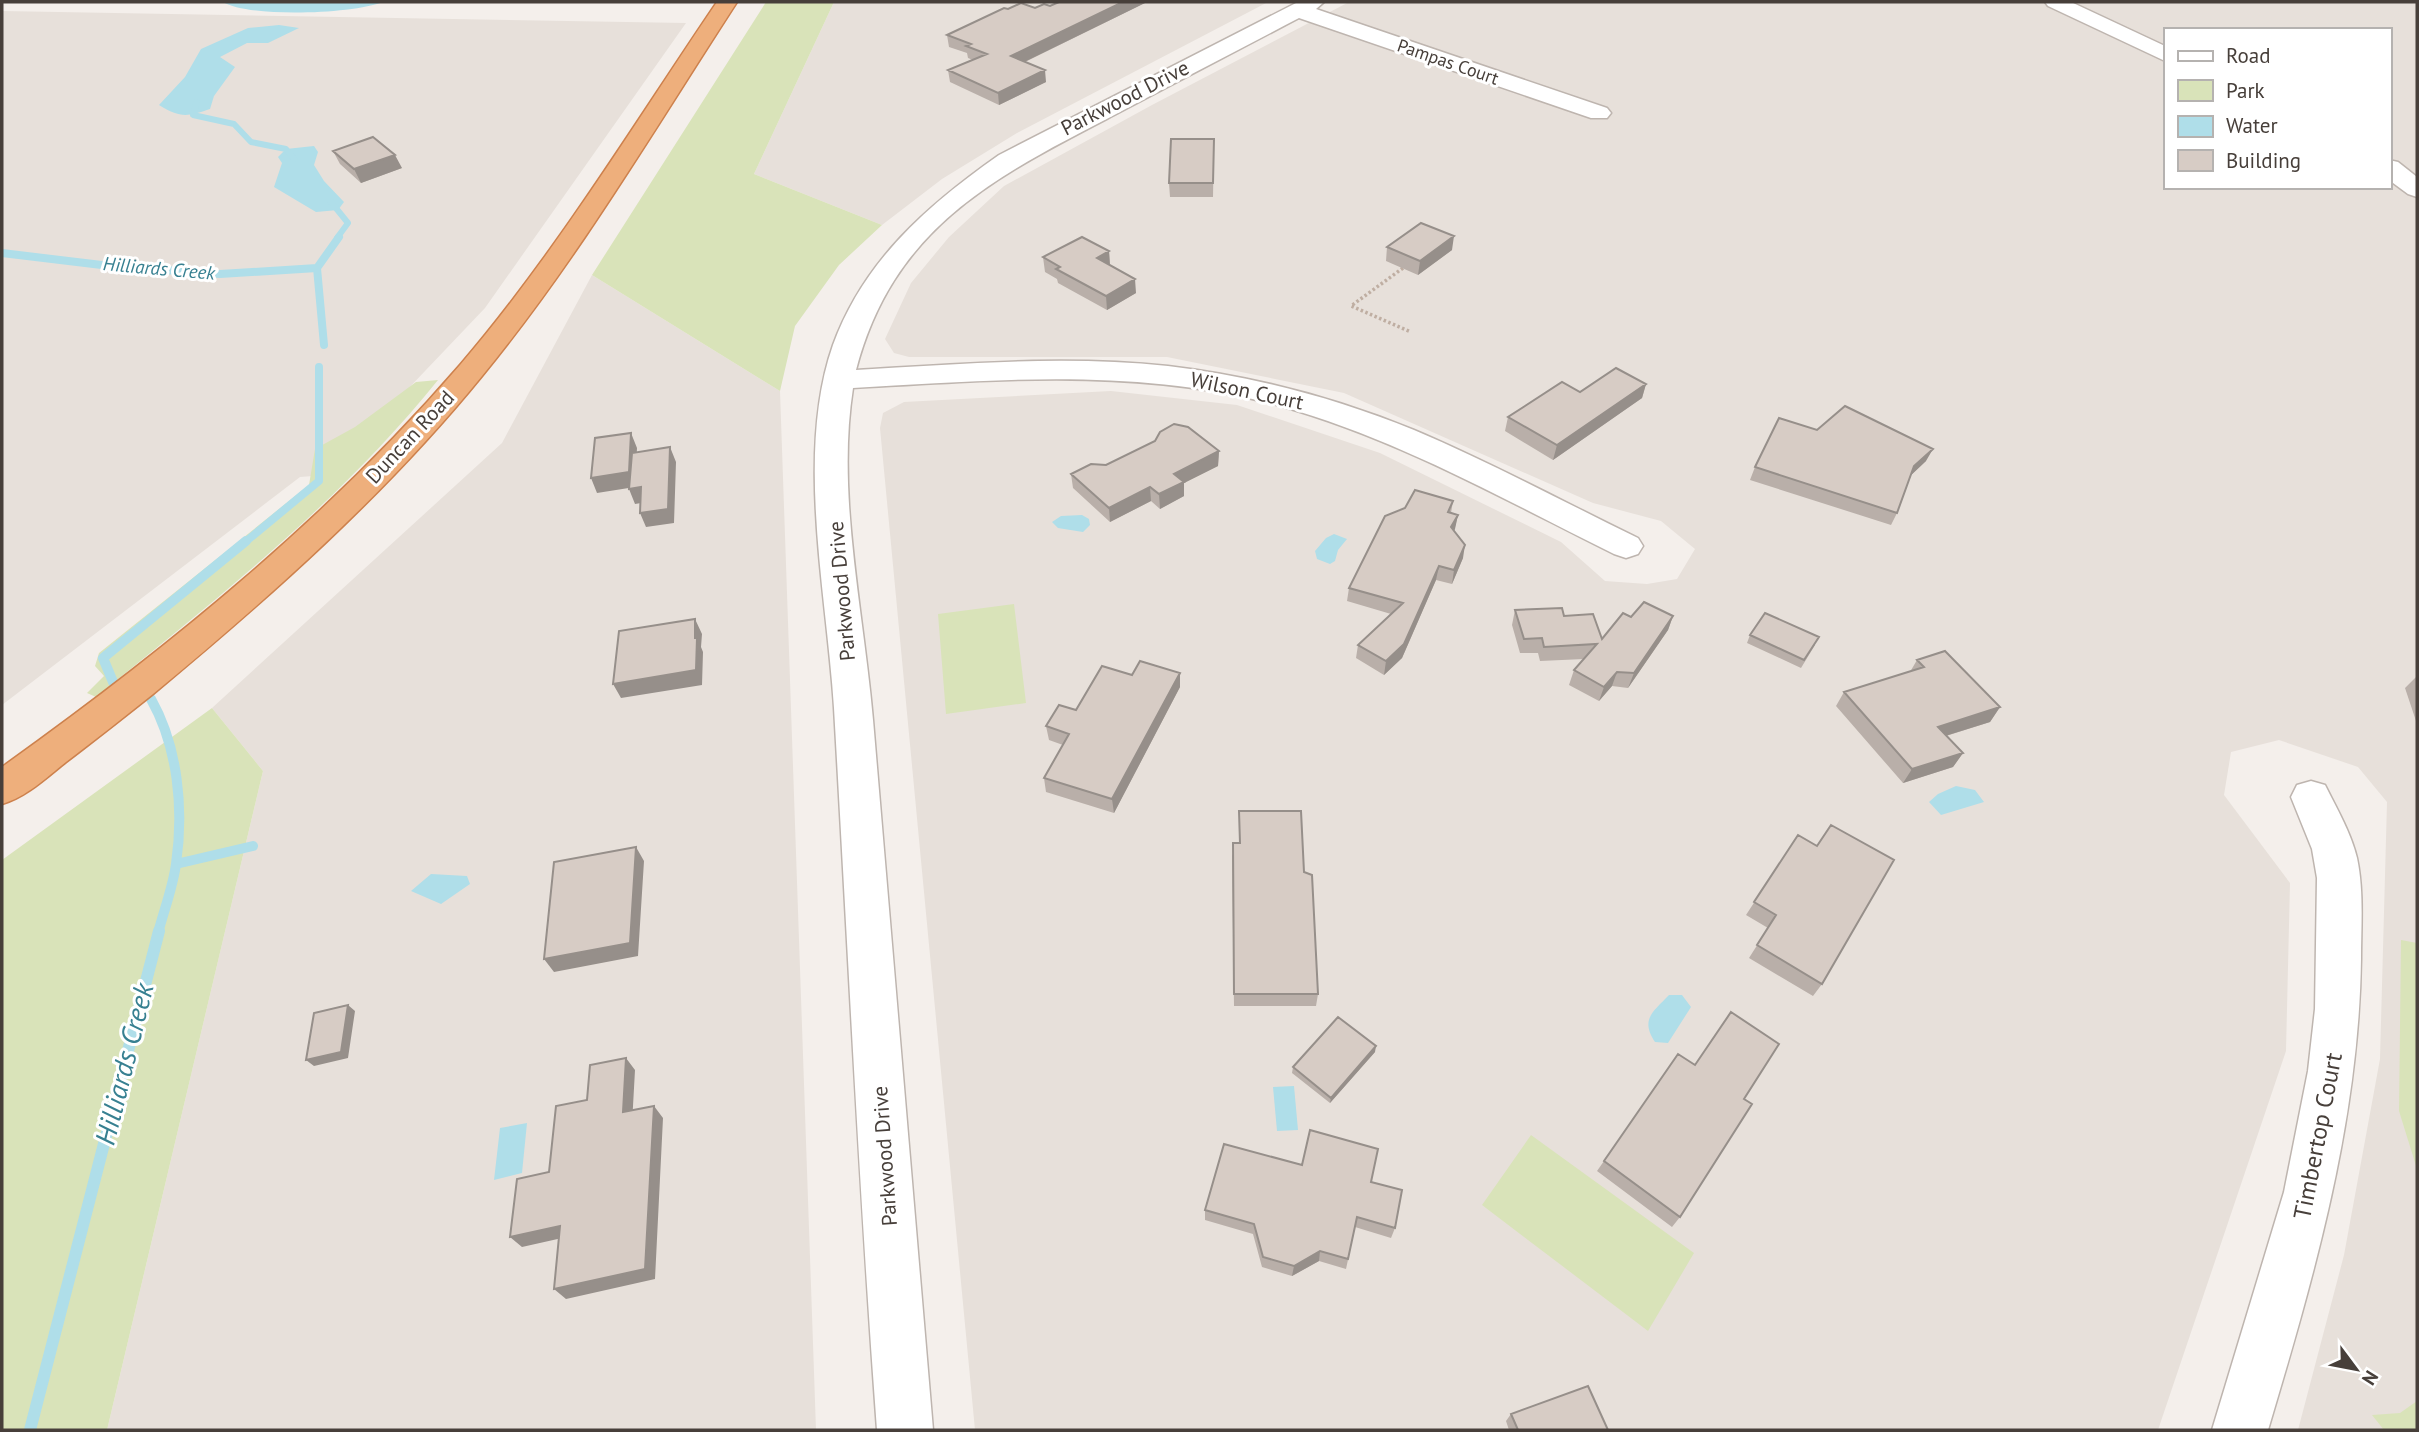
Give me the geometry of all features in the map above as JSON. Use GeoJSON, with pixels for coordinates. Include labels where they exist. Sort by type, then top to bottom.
{"type":"FeatureCollection","features":[{"type":"Feature","properties":{"kind":"highway","name":"Duncan Road"},"geometry":{"type":"LineString","coordinates":[[2,788],[86,728],[248,594],[376,474],[465,379],[549,269],[727,2]]}},
{"type":"Feature","properties":{"kind":"street"},"geometry":{"type":"LineString","coordinates":[[2055,2],[2164,54]]}},
{"type":"Feature","properties":{"kind":"street","name":"Pampas Court"},"geometry":{"type":"LineString","coordinates":[[1306,6],[1599,113]]}},
{"type":"Feature","properties":{"kind":"street","name":"Parkwood Drive"},"geometry":{"type":"LineString","coordinates":[[905,1430],[852,696],[838,573],[831,442],[839,380],[851,333],[875,286],[921,229],[963,192],[1018,155],[1306,6]]}},
{"type":"Feature","properties":{"kind":"street"},"geometry":{"type":"LineString","coordinates":[[2391,169],[2417,189]]}},
{"type":"Feature","properties":{"kind":"street","name":"Wilson Court"},"geometry":{"type":"LineString","coordinates":[[839,380],[1088,369],[1162,374],[1233,385],[1320,408],[1404,438],[1626,546]]}},
{"type":"Feature","properties":{"kind":"street","name":"Timbertop Court"},"geometry":{"type":"LineString","coordinates":[[2240,1430],[2296,1247],[2325,1123],[2334,1070],[2340,965],[2338,888],[2335,856],[2311,797]]}},
{"type":"Feature","properties":{"kind":"path"},"geometry":{"type":"LineString","coordinates":[[1402,268],[1351,306],[1410,332]]}},
{"type":"Feature","properties":{"kind":"shaded area"},"geometry":{"type":"Polygon","coordinates":[[[834,2],[1268,2],[1017,133],[942,179],[882,225],[754,174],[834,2]]]}},
{"type":"Feature","properties":{"kind":"shaded area"},"geometry":{"type":"Polygon","coordinates":[[[1349,2],[2417,2],[2417,1430],[2298,1430],[2344,1255],[2380,1059],[2387,802],[2358,767],[2279,740],[2231,752],[2224,795],[2290,883],[2286,1051],[2158,1430],[975,1430],[880,428],[883,413],[904,402],[1111,391],[1237,405],[1380,453],[1561,542],[1605,581],[1647,584],[1677,579],[1695,549],[1661,521],[1593,503],[1344,393],[1167,357],[909,357],[894,353],[885,339],[911,283],[949,237],[1004,186],[1349,2]]]}},
{"type":"Feature","properties":{"kind":"shaded area"},"geometry":{"type":"Polygon","coordinates":[[[2,11],[686,23],[485,308],[326,475],[300,477],[2,705],[2,11]]]}},
{"type":"Feature","properties":{"kind":"shaded area"},"geometry":{"type":"Polygon","coordinates":[[[592,275],[780,391],[816,1430],[107,1430],[263,771],[212,708],[502,443],[592,275]]]}},
{"type":"Feature","properties":{"kind":"green space"},"geometry":{"type":"Polygon","coordinates":[[[766,2],[834,2],[754,174],[882,225],[839,265],[795,326],[780,391],[592,275],[766,2]]]}},
{"type":"Feature","properties":{"kind":"green space"},"geometry":{"type":"Polygon","coordinates":[[[438,380],[360,467],[276,548],[96,697],[87,693],[104,676],[95,666],[99,653],[309,485],[315,449],[355,427],[416,382],[438,380]]]}},
{"type":"Feature","properties":{"kind":"green space"},"geometry":{"type":"Polygon","coordinates":[[[1014,604],[1026,703],[946,714],[938,614],[1014,604]]]}},
{"type":"Feature","properties":{"kind":"green space"},"geometry":{"type":"Polygon","coordinates":[[[212,708],[263,771],[107,1430],[2,1430],[2,860],[212,708]]]}},
{"type":"Feature","properties":{"kind":"green space"},"geometry":{"type":"Polygon","coordinates":[[[2401,940],[2417,943],[2417,1169],[2399,1111],[2401,940]]]}},
{"type":"Feature","properties":{"kind":"green space"},"geometry":{"type":"Polygon","coordinates":[[[1531,1135],[1694,1253],[1648,1331],[1482,1205],[1531,1135]]]}},
{"type":"Feature","properties":{"kind":"green space"},"geometry":{"type":"Polygon","coordinates":[[[2417,1401],[2417,1430],[2384,1430],[2372,1415],[2400,1413],[2417,1401]]]}},
{"type":"Feature","properties":{"kind":"water"},"geometry":{"type":"Polygon","coordinates":[[[223,2],[383,2],[349,9],[277,12],[236,7],[223,2]]]}},
{"type":"Feature","properties":{"kind":"water"},"geometry":{"type":"Polygon","coordinates":[[[279,25],[299,28],[268,43],[247,43],[220,57],[235,67],[214,96],[210,109],[184,115],[159,105],[185,77],[201,49],[248,28],[279,25]]]}},
{"type":"Feature","properties":{"kind":"water"},"geometry":{"type":"Polygon","coordinates":[[[314,146],[318,152],[314,165],[324,181],[344,202],[338,210],[316,212],[274,187],[282,163],[278,157],[286,149],[314,146]]]}},
{"type":"Feature","properties":{"kind":"water"},"geometry":{"type":"Polygon","coordinates":[[[1082,515],[1089,519],[1090,525],[1083,532],[1058,528],[1052,522],[1061,516],[1082,515]]]}},
{"type":"Feature","properties":{"kind":"water"},"geometry":{"type":"Polygon","coordinates":[[[1334,534],[1347,539],[1338,550],[1335,561],[1330,564],[1317,559],[1315,551],[1326,538],[1334,534]]]}},
{"type":"Feature","properties":{"kind":"water"},"geometry":{"type":"Polygon","coordinates":[[[1956,786],[1975,790],[1984,802],[1941,815],[1929,802],[1938,794],[1956,786]]]}},
{"type":"Feature","properties":{"kind":"water"},"geometry":{"type":"Polygon","coordinates":[[[431,874],[467,876],[470,884],[441,904],[411,891],[431,874]]]}},
{"type":"Feature","properties":{"kind":"water"},"geometry":{"type":"Polygon","coordinates":[[[1669,995],[1682,995],[1691,1007],[1668,1043],[1655,1042],[1649,1027],[1650,1016],[1669,995]]]}},
{"type":"Feature","properties":{"kind":"water"},"geometry":{"type":"Polygon","coordinates":[[[1294,1086],[1298,1130],[1277,1131],[1273,1087],[1294,1086]]]}},
{"type":"Feature","properties":{"kind":"water"},"geometry":{"type":"Polygon","coordinates":[[[527,1123],[522,1173],[494,1180],[500,1128],[527,1123]]]}},
{"type":"Feature","properties":{"kind":"building"},"geometry":{"type":"Polygon","coordinates":[[[1059,2],[1123,2],[1011,56],[1045,70],[998,93],[948,70],[987,54],[966,46],[971,44],[947,35],[1004,8],[1021,3],[1035,8],[1059,2]]]}},
{"type":"Feature","properties":{"kind":"building"},"geometry":{"type":"Polygon","coordinates":[[[373,137],[395,155],[354,169],[333,151],[373,137]]]}},
{"type":"Feature","properties":{"kind":"building"},"geometry":{"type":"Polygon","coordinates":[[[1171,139],[1214,139],[1213,183],[1169,183],[1171,139]]]}},
{"type":"Feature","properties":{"kind":"building"},"geometry":{"type":"Polygon","coordinates":[[[1421,223],[1454,236],[1420,261],[1387,247],[1421,223]]]}},
{"type":"Feature","properties":{"kind":"building"},"geometry":{"type":"Polygon","coordinates":[[[1082,237],[1109,251],[1097,258],[1135,279],[1106,296],[1056,269],[1060,267],[1043,257],[1082,237]]]}},
{"type":"Feature","properties":{"kind":"building"},"geometry":{"type":"Polygon","coordinates":[[[1616,368],[1646,384],[1557,445],[1508,417],[1562,382],[1580,392],[1616,368]]]}},
{"type":"Feature","properties":{"kind":"building"},"geometry":{"type":"Polygon","coordinates":[[[1845,406],[1933,449],[1914,466],[1897,513],[1755,467],[1779,418],[1817,430],[1845,406]]]}},
{"type":"Feature","properties":{"kind":"building"},"geometry":{"type":"Polygon","coordinates":[[[1174,424],[1188,427],[1219,451],[1174,474],[1184,482],[1159,494],[1150,487],[1109,508],[1071,474],[1091,464],[1106,465],[1155,441],[1160,432],[1174,424]]]}},
{"type":"Feature","properties":{"kind":"building"},"geometry":{"type":"Polygon","coordinates":[[[631,433],[629,472],[591,478],[595,438],[631,433]]]}},
{"type":"Feature","properties":{"kind":"building"},"geometry":{"type":"Polygon","coordinates":[[[670,447],[668,509],[640,513],[641,487],[629,489],[632,453],[670,447]]]}},
{"type":"Feature","properties":{"kind":"building"},"geometry":{"type":"Polygon","coordinates":[[[1415,490],[1453,501],[1448,512],[1458,515],[1451,527],[1465,545],[1454,570],[1439,566],[1404,644],[1386,661],[1358,645],[1403,603],[1349,588],[1385,516],[1405,508],[1415,490]]]}},
{"type":"Feature","properties":{"kind":"building"},"geometry":{"type":"Polygon","coordinates":[[[1644,602],[1673,616],[1634,673],[1617,672],[1604,687],[1574,670],[1597,644],[1544,647],[1542,638],[1524,639],[1515,610],[1562,608],[1564,616],[1593,614],[1602,639],[1623,613],[1631,617],[1644,602]]]}},
{"type":"Feature","properties":{"kind":"building"},"geometry":{"type":"Polygon","coordinates":[[[1765,613],[1819,637],[1804,660],[1750,635],[1765,613]]]}},
{"type":"Feature","properties":{"kind":"building"},"geometry":{"type":"Polygon","coordinates":[[[695,619],[696,670],[613,684],[619,631],[695,619]]]}},
{"type":"Feature","properties":{"kind":"building"},"geometry":{"type":"Polygon","coordinates":[[[1945,651],[2000,707],[1938,727],[1963,753],[1912,769],[1844,692],[1924,667],[1917,660],[1945,651]]]}},
{"type":"Feature","properties":{"kind":"building"},"geometry":{"type":"Polygon","coordinates":[[[1140,661],[1180,673],[1112,799],[1044,778],[1069,734],[1046,726],[1059,705],[1076,710],[1102,666],[1132,675],[1140,661]]]}},
{"type":"Feature","properties":{"kind":"building"},"geometry":{"type":"Polygon","coordinates":[[[1239,811],[1301,811],[1304,872],[1312,875],[1318,994],[1234,994],[1233,843],[1240,843],[1239,811]]]}},
{"type":"Feature","properties":{"kind":"building"},"geometry":{"type":"Polygon","coordinates":[[[1831,825],[1894,860],[1822,984],[1757,945],[1776,915],[1754,902],[1798,835],[1817,846],[1831,825]]]}},
{"type":"Feature","properties":{"kind":"building"},"geometry":{"type":"Polygon","coordinates":[[[636,847],[630,943],[544,959],[554,862],[636,847]]]}},
{"type":"Feature","properties":{"kind":"building"},"geometry":{"type":"Polygon","coordinates":[[[348,1005],[341,1052],[306,1060],[314,1013],[348,1005]]]}},
{"type":"Feature","properties":{"kind":"building"},"geometry":{"type":"Polygon","coordinates":[[[1731,1012],[1779,1044],[1744,1099],[1752,1104],[1680,1217],[1604,1161],[1678,1054],[1695,1065],[1731,1012]]]}},
{"type":"Feature","properties":{"kind":"building"},"geometry":{"type":"Polygon","coordinates":[[[1338,1017],[1376,1046],[1331,1098],[1293,1067],[1338,1017]]]}},
{"type":"Feature","properties":{"kind":"building"},"geometry":{"type":"Polygon","coordinates":[[[626,1058],[623,1112],[654,1106],[645,1269],[554,1289],[560,1226],[510,1237],[517,1179],[549,1172],[556,1106],[587,1100],[590,1065],[626,1058]]]}},
{"type":"Feature","properties":{"kind":"building"},"geometry":{"type":"Polygon","coordinates":[[[1310,1130],[1378,1149],[1371,1182],[1402,1190],[1395,1228],[1357,1217],[1348,1259],[1320,1251],[1294,1266],[1263,1257],[1254,1224],[1205,1210],[1224,1144],[1302,1165],[1310,1130]]]}},
{"type":"Feature","properties":{"kind":"building"},"geometry":{"type":"Polygon","coordinates":[[[1588,1386],[1608,1430],[1518,1430],[1511,1414],[1588,1386]]]}},
{"type":"Feature","properties":{"kind":"waterway","name":"Hilliards Creek"},"geometry":{"type":"LineString","coordinates":[[197,102],[193,115],[234,124],[251,142],[286,149],[294,159]]}},
{"type":"Feature","properties":{"kind":"waterway","name":"Hilliards Creek"},"geometry":{"type":"LineString","coordinates":[[331,202],[348,223],[337,238]]}},
{"type":"Feature","properties":{"kind":"waterway","name":"Hilliards Creek"},"geometry":{"type":"LineString","coordinates":[[317,268],[339,237]]}},
{"type":"Feature","properties":{"kind":"waterway","name":"Hilliards Creek"},"geometry":{"type":"LineString","coordinates":[[2,253],[110,266],[220,274],[317,268]]}},
{"type":"Feature","properties":{"kind":"waterway","name":"Hilliards Creek"},"geometry":{"type":"LineString","coordinates":[[317,268],[324,345]]}},
{"type":"Feature","properties":{"kind":"waterway","name":"Hilliards Creek"},"geometry":{"type":"LineString","coordinates":[[244,543],[319,481],[319,367]]}},
{"type":"Feature","properties":{"kind":"waterway","name":"Hilliards Creek"},"geometry":{"type":"LineString","coordinates":[[113,682],[103,658],[246,541]]}},
{"type":"Feature","properties":{"kind":"waterway","name":"Hilliards Creek"},"geometry":{"type":"LineString","coordinates":[[151,699],[167,737],[177,779],[179,822],[176,864]]}},
{"type":"Feature","properties":{"kind":"waterway"},"geometry":{"type":"LineString","coordinates":[[176,864],[253,846]]}},
{"type":"Feature","properties":{"kind":"waterway","name":"Hilliards Creek"},"geometry":{"type":"LineString","coordinates":[[158,933],[176,864]]}},
{"type":"Feature","properties":{"kind":"waterway","name":"Hilliards Creek"},"geometry":{"type":"LineString","coordinates":[[30,1430],[159,931]]}}]}
